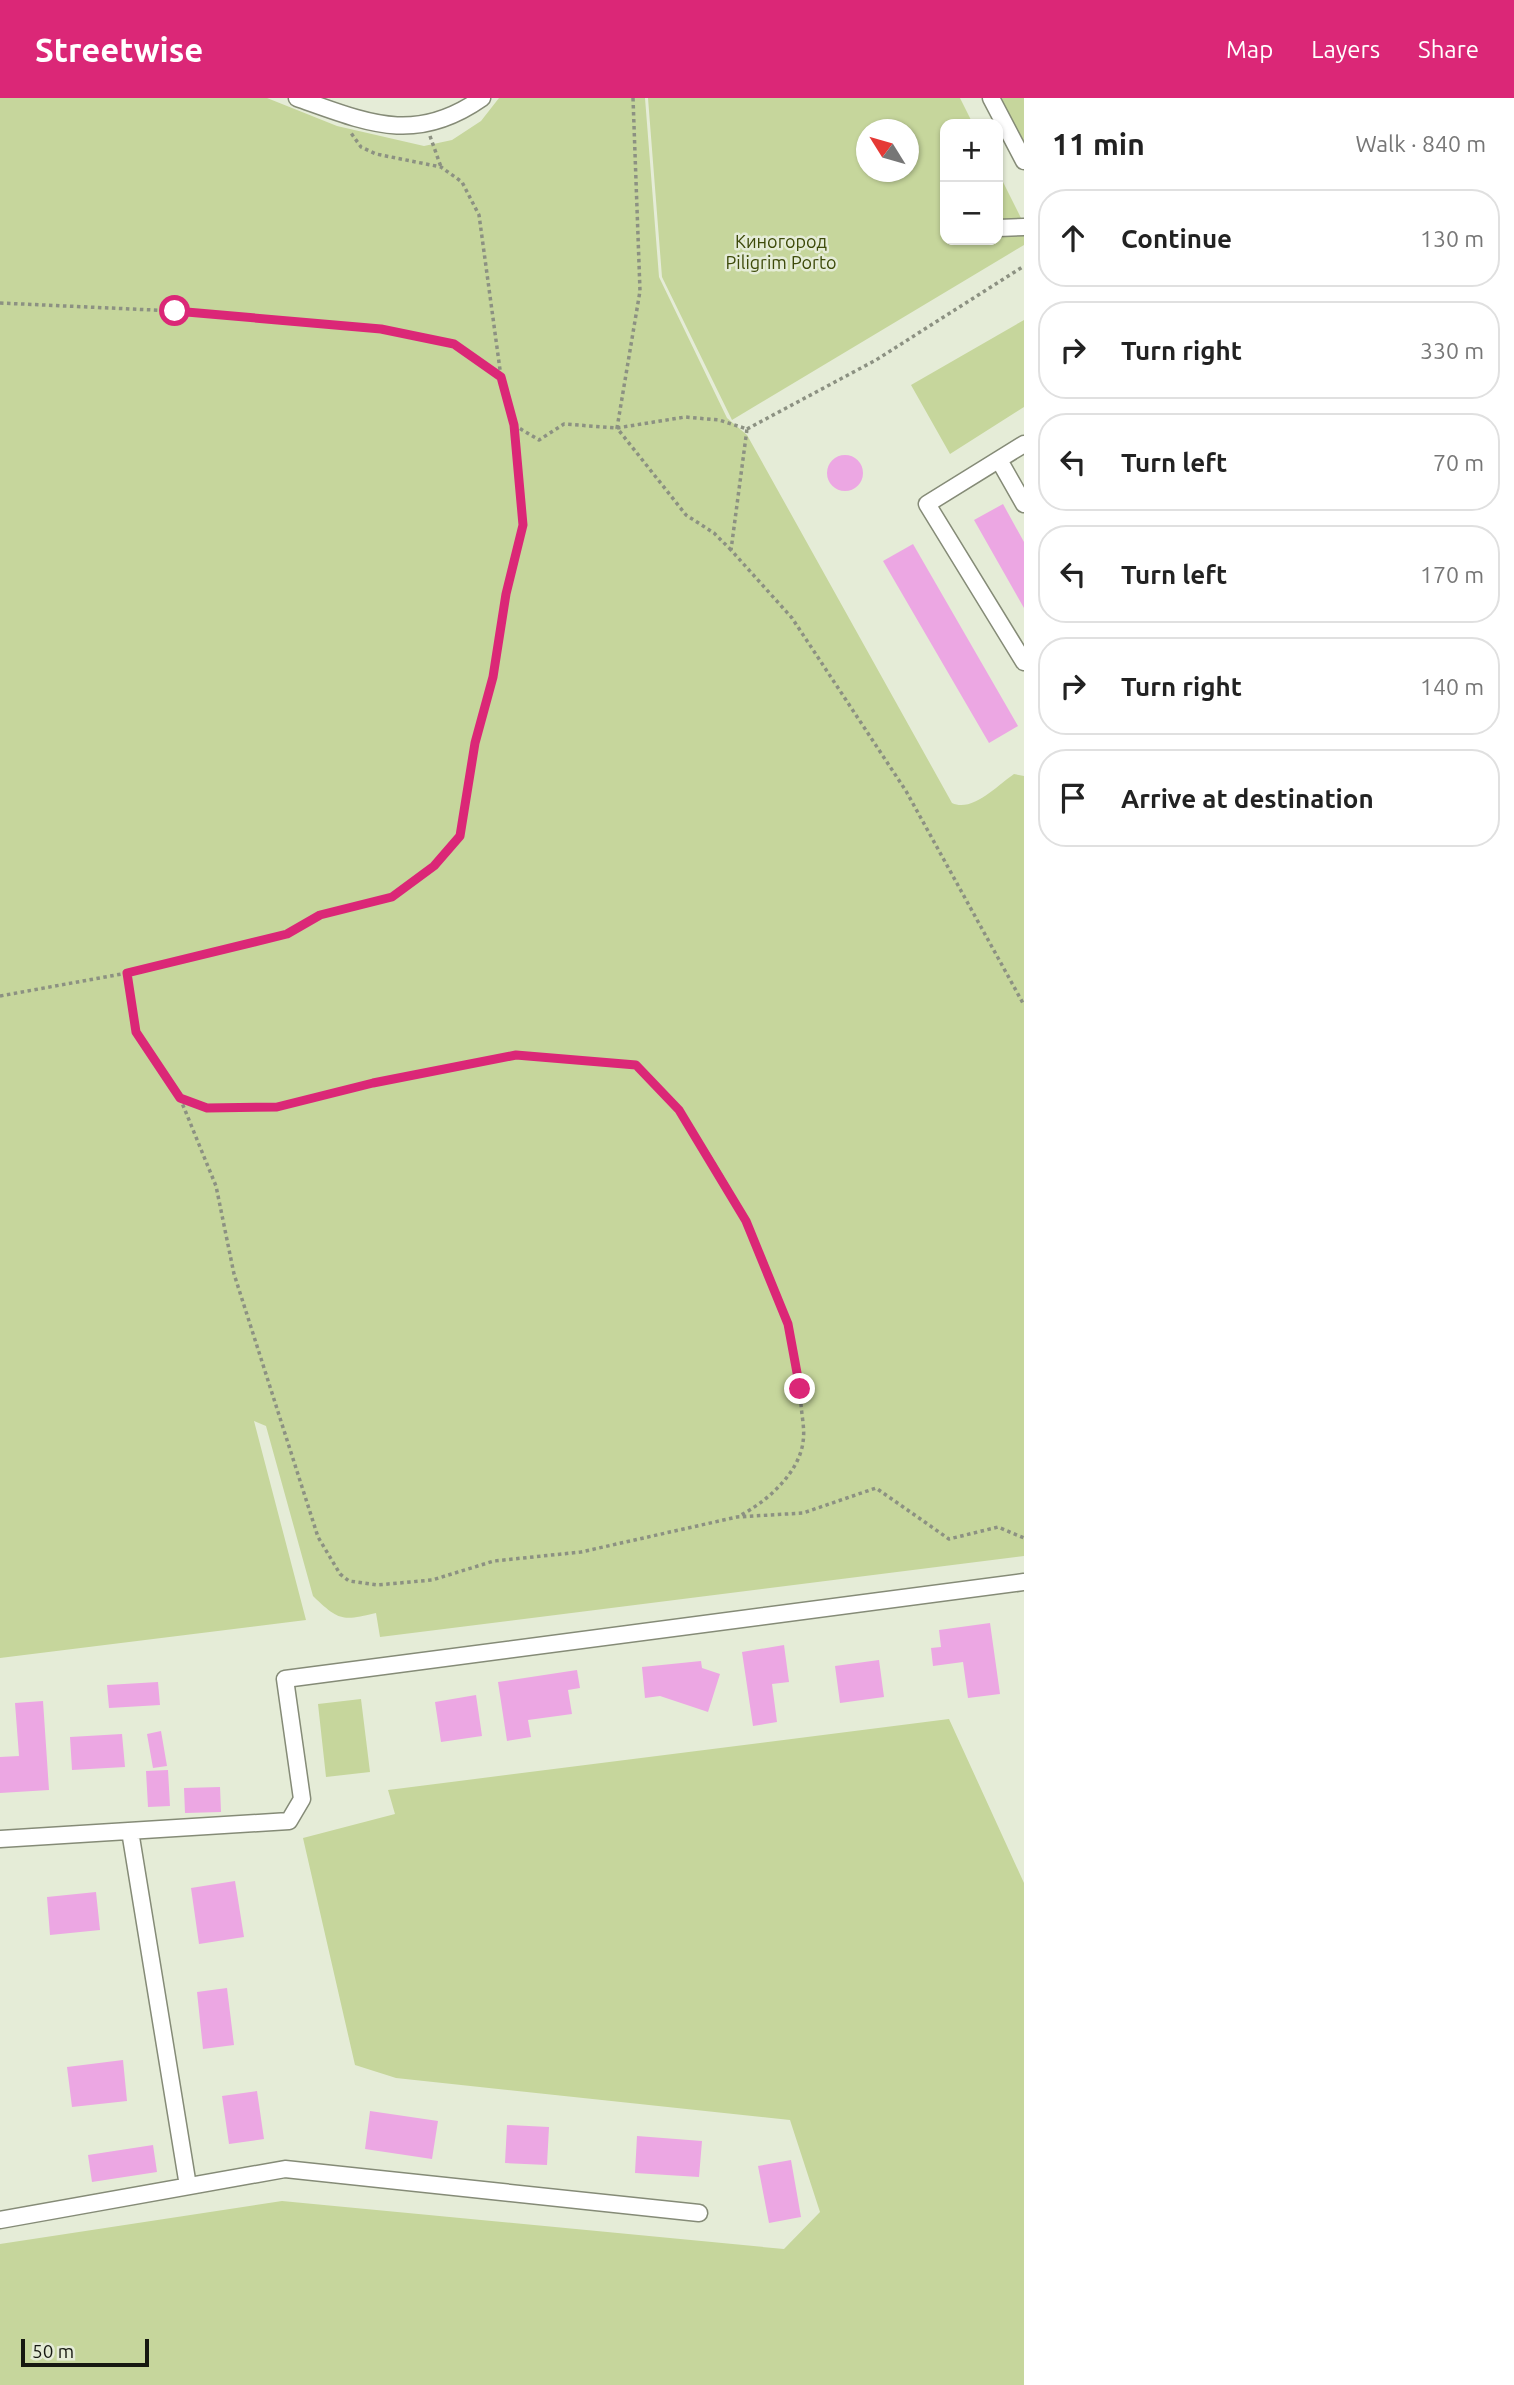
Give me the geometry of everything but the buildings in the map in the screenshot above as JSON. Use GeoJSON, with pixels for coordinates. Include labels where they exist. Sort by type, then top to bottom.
{"type":"FeatureCollection","features":[{"type":"Feature","properties":{"kind":"street"},"geometry":{"type":"LineString","coordinates":[[298,98],[353,118],[382,124],[426,125],[444,121],[482,98]]}},
{"type":"Feature","properties":{"kind":"street"},"geometry":{"type":"LineString","coordinates":[[991,98],[1024,161]]}},
{"type":"Feature","properties":{"kind":"street"},"geometry":{"type":"LineString","coordinates":[[1003,228],[1024,227]]}},
{"type":"Feature","properties":{"kind":"street"},"geometry":{"type":"LineString","coordinates":[[1024,444],[927,503],[1024,662]]}},
{"type":"Feature","properties":{"kind":"street"},"geometry":{"type":"LineString","coordinates":[[999,460],[1024,504]]}},
{"type":"Feature","properties":{"kind":"street"},"geometry":{"type":"LineString","coordinates":[[0,1839],[289,1821],[302,1798],[285,1679],[1024,1582]]}},
{"type":"Feature","properties":{"kind":"street"},"geometry":{"type":"LineString","coordinates":[[130,1831],[188,2186]]}},
{"type":"Feature","properties":{"kind":"street"},"geometry":{"type":"LineString","coordinates":[[0,2220],[285,2169],[699,2213]]}},
{"type":"Feature","properties":{"kind":"path"},"geometry":{"type":"LineString","coordinates":[[633,98],[640,291],[617,428],[686,515],[713,533],[731,550],[792,618],[906,792],[1024,1005]]}},
{"type":"Feature","properties":{"kind":"path"},"geometry":{"type":"LineString","coordinates":[[0,996],[127,973],[287,934],[320,915],[392,897],[434,866],[460,836],[475,743],[493,677],[506,594],[523,525],[514,425],[501,377],[479,215],[462,181],[442,167],[376,154],[361,148],[349,129],[353,118]]}},
{"type":"Feature","properties":{"kind":"path"},"geometry":{"type":"LineString","coordinates":[[426,125],[442,167]]}},
{"type":"Feature","properties":{"kind":"path"},"geometry":{"type":"LineString","coordinates":[[514,425],[539,440],[564,424],[617,428],[685,417],[719,420],[747,429],[876,360],[1024,266]]}},
{"type":"Feature","properties":{"kind":"path"},"geometry":{"type":"LineString","coordinates":[[0,303],[175,311],[381,329],[454,344],[501,377]]}},
{"type":"Feature","properties":{"kind":"path"},"geometry":{"type":"LineString","coordinates":[[731,550],[747,429]]}},
{"type":"Feature","properties":{"kind":"path"},"geometry":{"type":"LineString","coordinates":[[127,973],[136,1032],[180,1098],[216,1186],[234,1274],[318,1537],[340,1574],[349,1581],[377,1585],[432,1580],[494,1561],[581,1552],[737,1517],[803,1513],[876,1489],[949,1539],[998,1527],[1024,1538]]}},
{"type":"Feature","properties":{"kind":"path"},"geometry":{"type":"LineString","coordinates":[[180,1098],[207,1108],[277,1107],[373,1083],[516,1055],[636,1065],[679,1110],[746,1221],[788,1324],[800,1389],[803,1443],[792,1471],[759,1506],[737,1517]]}},
{"type":"Feature","properties":{"kind":"green space"},"geometry":{"type":"Polygon","coordinates":[[[0,98],[267,98],[337,126],[424,146],[452,140],[481,121],[499,98],[645,98],[659,277],[727,418],[747,435],[952,803],[960,805],[976,801],[1014,774],[1024,776],[1024,1556],[380,1637],[376,1613],[342,1617],[313,1596],[266,1426],[254,1421],[306,1620],[0,1658],[0,98]]]}},
{"type":"Feature","properties":{"kind":"green space","name":"Киногород Piligrim Porto"},"geometry":{"type":"Polygon","coordinates":[[[648,98],[960,98],[970,119],[940,119],[940,245],[1003,245],[1003,182],[1024,224],[1024,245],[732,420],[662,277],[648,98]]]}},
{"type":"Feature","properties":{"kind":"green space"},"geometry":{"type":"Polygon","coordinates":[[[1001,98],[1024,98],[1024,148],[1001,98]]]}},
{"type":"Feature","properties":{"kind":"green space"},"geometry":{"type":"Polygon","coordinates":[[[1024,320],[1024,407],[950,454],[911,385],[1024,320]]]}},
{"type":"Feature","properties":{"kind":"green space"},"geometry":{"type":"Polygon","coordinates":[[[361,1699],[370,1772],[326,1777],[318,1704],[361,1699]]]}},
{"type":"Feature","properties":{"kind":"green space"},"geometry":{"type":"Polygon","coordinates":[[[949,1719],[1024,1883],[1024,2385],[0,2385],[0,2244],[282,2201],[784,2249],[820,2212],[790,2120],[396,2078],[355,2065],[303,1838],[395,1814],[388,1790],[949,1719]]]}},
{"type":"Feature","properties":{"kind":"route"},"geometry":{"type":"LineString","coordinates":[[175,311],[381,329],[454,344],[501,377],[514,425],[523,525],[506,594],[493,677],[475,743],[460,836],[434,866],[392,897],[320,915],[287,934],[231,950],[127,973],[136,1032],[180,1098],[207,1108],[277,1107],[373,1083],[516,1055],[636,1065],[679,1110],[746,1221],[788,1324],[800,1389]]}}]}
